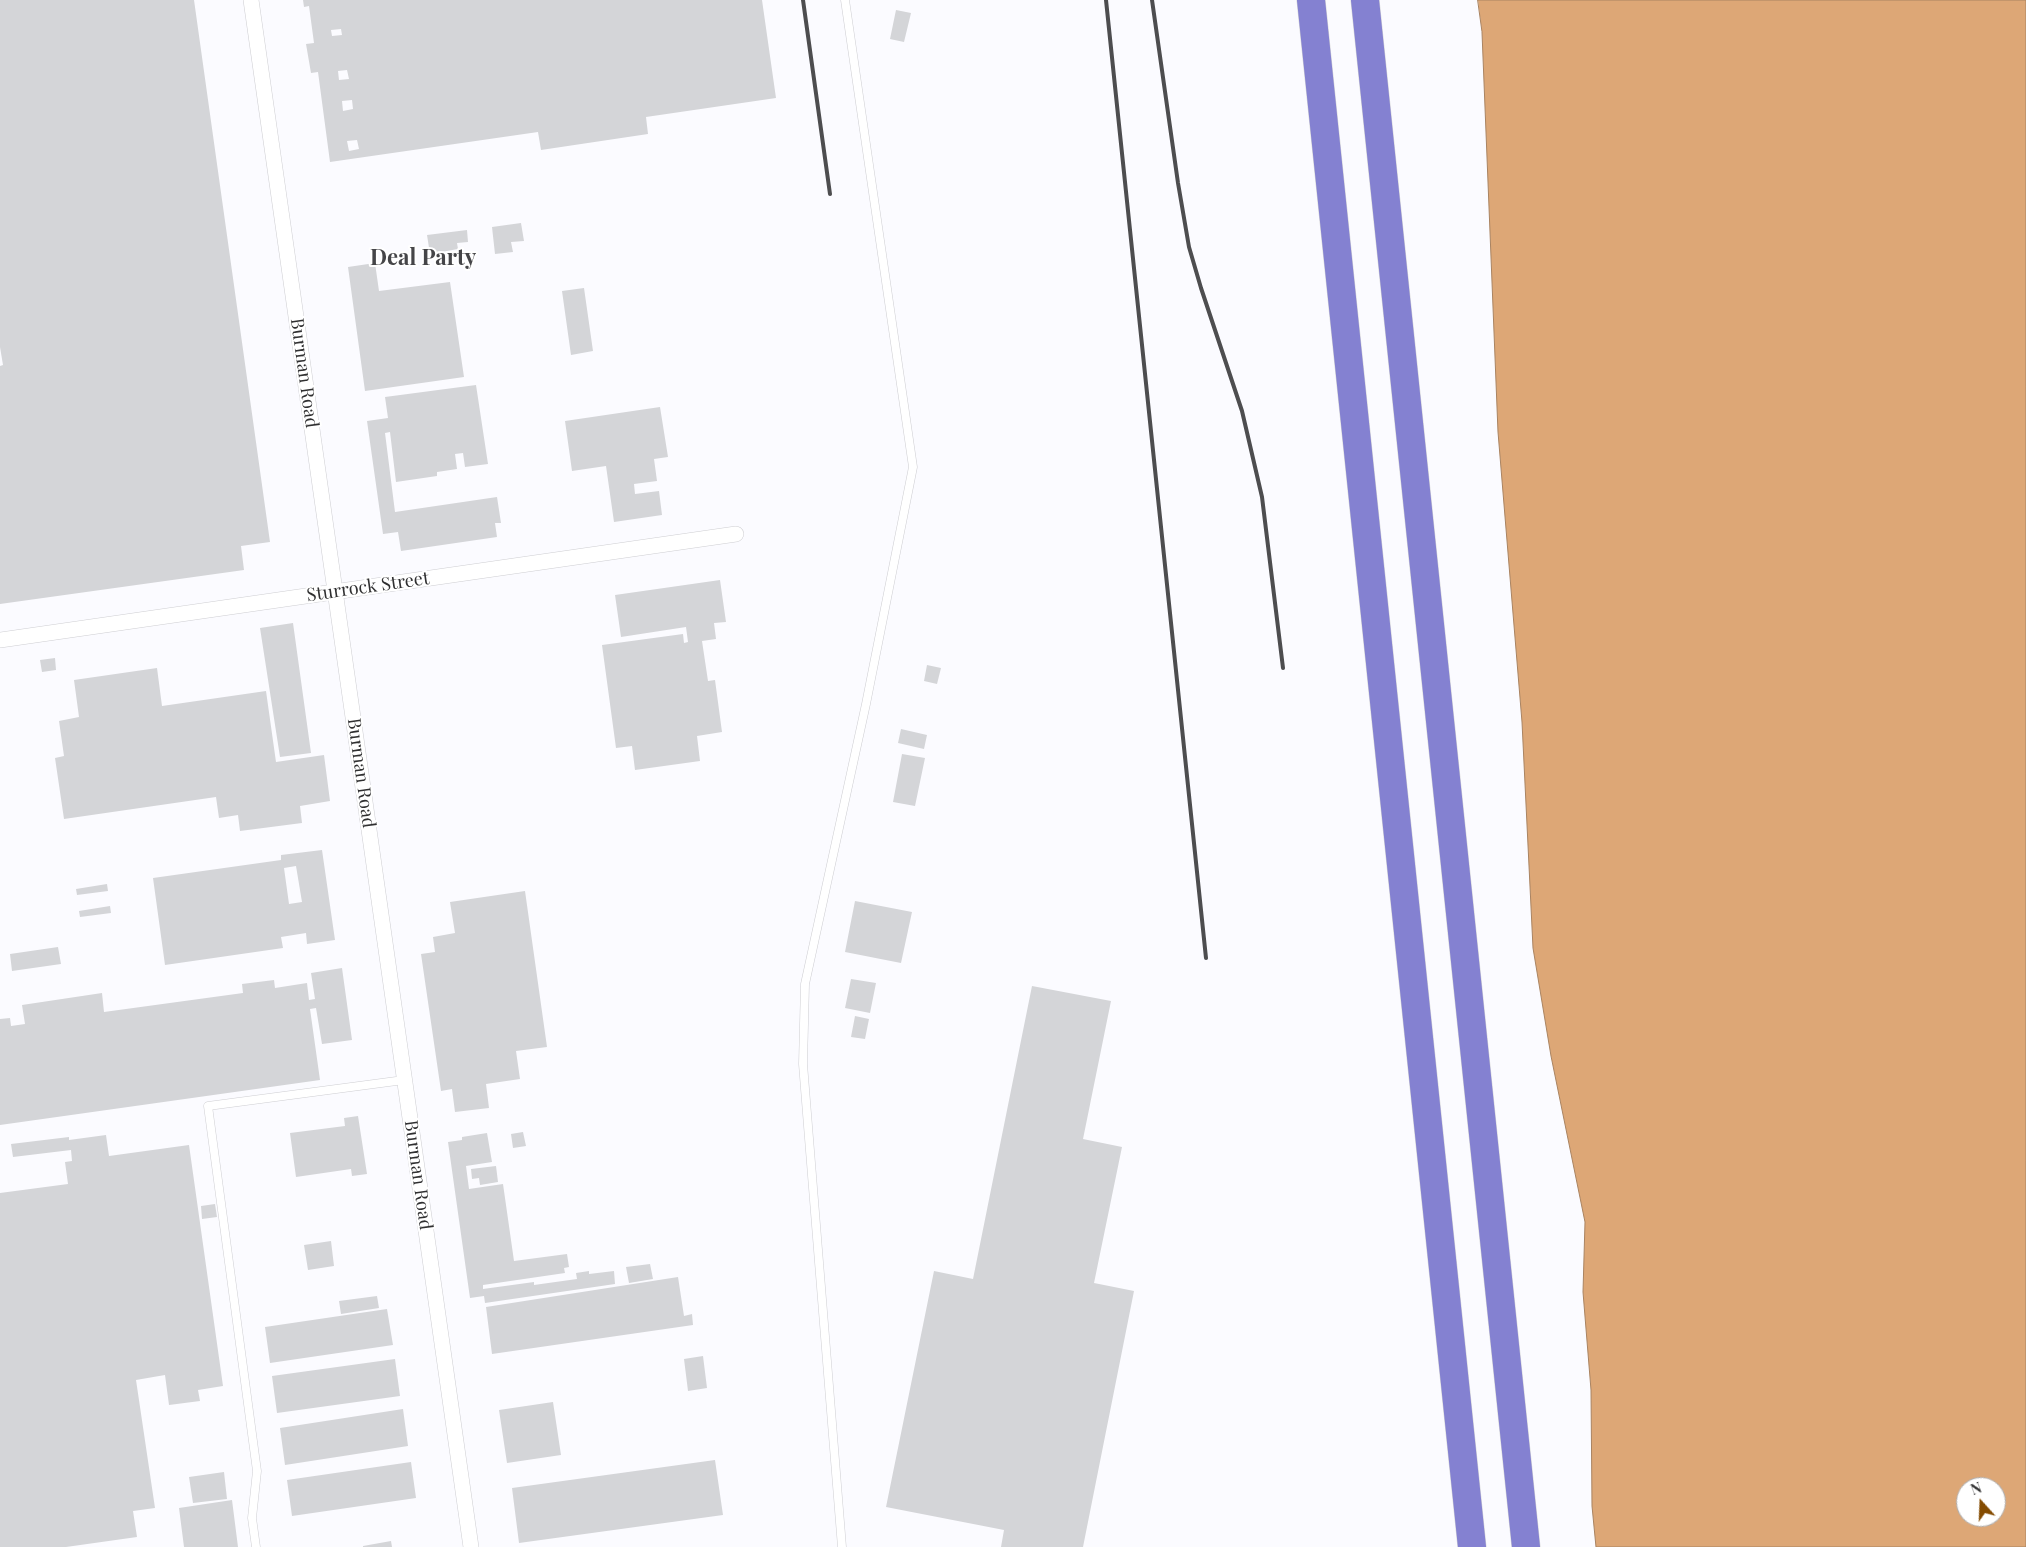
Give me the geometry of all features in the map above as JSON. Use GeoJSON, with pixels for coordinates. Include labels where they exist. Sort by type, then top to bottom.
{"type":"FeatureCollection","features":[{"type":"Feature","properties":{"kind":"highway"},"geometry":{"type":"LineString","coordinates":[[1311,0],[1472,1547]]}},
{"type":"Feature","properties":{"kind":"highway"},"geometry":{"type":"LineString","coordinates":[[1365,0],[1526,1547]]}},
{"type":"Feature","properties":{"kind":"street","name":"Burman Road"},"geometry":{"type":"LineString","coordinates":[[251,0],[471,1547]]}},
{"type":"Feature","properties":{"kind":"street","name":"Sturrock Street"},"geometry":{"type":"LineString","coordinates":[[0,640],[736,534]]}},
{"type":"Feature","properties":{"kind":"lane"},"geometry":{"type":"LineString","coordinates":[[842,1547],[802,1064],[805,984],[866,704],[913,467],[845,0]]}},
{"type":"Feature","properties":{"kind":"lane"},"geometry":{"type":"LineString","coordinates":[[256,1547],[252,1518],[257,1471],[208,1106],[404,1080]]}},
{"type":"Feature","properties":{"kind":"shaded area"},"geometry":{"type":"Polygon","coordinates":[[[1478,0],[2026,0],[2026,1547],[1596,1547],[1592,1506],[1591,1390],[1583,1292],[1585,1222],[1551,1056],[1533,948],[1522,722],[1498,432],[1482,32],[1478,0]]]}},
{"type":"Feature","properties":{"kind":"building"},"geometry":{"type":"Polygon","coordinates":[[[0,0],[194,0],[270,542],[241,546],[244,570],[0,604],[0,366],[3,365],[0,347],[0,0]]]}},
{"type":"Feature","properties":{"kind":"building"},"geometry":{"type":"Polygon","coordinates":[[[303,0],[762,0],[776,98],[646,117],[648,134],[541,150],[538,132],[330,162],[318,72],[311,73],[306,44],[314,43],[309,6],[304,7],[303,0]],[[341,29],[331,30],[332,36],[342,35],[341,29]],[[347,70],[338,71],[339,80],[349,79],[347,70]],[[352,100],[342,101],[343,111],[353,109],[352,100]],[[357,140],[347,141],[349,151],[359,149],[357,140]]]}},
{"type":"Feature","properties":{"kind":"building"},"geometry":{"type":"Polygon","coordinates":[[[896,10],[911,13],[904,42],[890,39],[896,10]]]}},
{"type":"Feature","properties":{"kind":"building"},"geometry":{"type":"Polygon","coordinates":[[[521,223],[524,241],[511,242],[513,252],[495,254],[492,227],[521,223]]]}},
{"type":"Feature","properties":{"kind":"building"},"geometry":{"type":"Polygon","coordinates":[[[467,230],[468,242],[457,243],[458,249],[430,254],[427,235],[467,230]]]}},
{"type":"Feature","properties":{"kind":"building"},"geometry":{"type":"Polygon","coordinates":[[[375,263],[379,291],[450,282],[464,377],[365,391],[348,267],[375,263]]]}},
{"type":"Feature","properties":{"kind":"building"},"geometry":{"type":"Polygon","coordinates":[[[584,288],[593,351],[571,355],[562,291],[584,288]]]}},
{"type":"Feature","properties":{"kind":"building"},"geometry":{"type":"Polygon","coordinates":[[[476,385],[488,464],[465,467],[463,453],[455,454],[457,469],[437,472],[437,476],[396,482],[390,432],[385,433],[395,512],[497,497],[501,523],[495,523],[497,537],[401,551],[398,532],[383,534],[367,421],[388,418],[385,397],[476,385]]]}},
{"type":"Feature","properties":{"kind":"building"},"geometry":{"type":"Polygon","coordinates":[[[660,407],[668,457],[654,459],[657,481],[634,484],[635,494],[659,491],[662,515],[614,522],[606,466],[572,471],[565,421],[660,407]]]}},
{"type":"Feature","properties":{"kind":"building"},"geometry":{"type":"Polygon","coordinates":[[[720,580],[726,622],[714,623],[716,639],[702,641],[708,681],[715,680],[722,732],[697,736],[700,761],[635,770],[632,746],[616,748],[602,645],[683,634],[684,643],[688,642],[686,627],[621,637],[615,595],[720,580]]]}},
{"type":"Feature","properties":{"kind":"building"},"geometry":{"type":"Polygon","coordinates":[[[293,623],[311,753],[280,757],[260,628],[293,623]]]}},
{"type":"Feature","properties":{"kind":"building"},"geometry":{"type":"Polygon","coordinates":[[[55,658],[56,670],[42,672],[40,660],[55,658]]]}},
{"type":"Feature","properties":{"kind":"building"},"geometry":{"type":"Polygon","coordinates":[[[927,665],[941,668],[937,684],[924,681],[927,665]]]}},
{"type":"Feature","properties":{"kind":"building"},"geometry":{"type":"Polygon","coordinates":[[[157,668],[162,706],[266,691],[276,762],[324,755],[330,801],[300,806],[302,823],[240,831],[238,815],[219,818],[216,797],[64,819],[55,758],[64,756],[59,721],[79,717],[74,680],[157,668]]]}},
{"type":"Feature","properties":{"kind":"building"},"geometry":{"type":"Polygon","coordinates":[[[901,729],[927,735],[924,749],[898,743],[901,729]]]}},
{"type":"Feature","properties":{"kind":"building"},"geometry":{"type":"Polygon","coordinates":[[[902,754],[925,758],[915,806],[893,802],[902,754]]]}},
{"type":"Feature","properties":{"kind":"building"},"geometry":{"type":"Polygon","coordinates":[[[322,850],[335,940],[307,944],[306,933],[281,937],[283,948],[165,965],[153,878],[281,860],[281,855],[322,850]],[[296,866],[284,868],[289,904],[302,902],[296,866]]]}},
{"type":"Feature","properties":{"kind":"building"},"geometry":{"type":"Polygon","coordinates":[[[107,884],[108,891],[77,895],[76,889],[107,884]]]}},
{"type":"Feature","properties":{"kind":"building"},"geometry":{"type":"Polygon","coordinates":[[[525,891],[547,1047],[516,1051],[520,1079],[486,1084],[489,1108],[455,1112],[452,1089],[441,1091],[421,954],[435,952],[433,937],[455,933],[450,902],[525,891]]]}},
{"type":"Feature","properties":{"kind":"building"},"geometry":{"type":"Polygon","coordinates":[[[855,901],[912,912],[901,963],[845,952],[855,901]]]}},
{"type":"Feature","properties":{"kind":"building"},"geometry":{"type":"Polygon","coordinates":[[[110,906],[111,913],[80,917],[79,911],[110,906]]]}},
{"type":"Feature","properties":{"kind":"building"},"geometry":{"type":"Polygon","coordinates":[[[58,947],[61,964],[12,971],[10,954],[58,947]]]}},
{"type":"Feature","properties":{"kind":"building"},"geometry":{"type":"Polygon","coordinates":[[[342,968],[352,1040],[322,1044],[316,1008],[310,1009],[320,1080],[0,1125],[0,1019],[10,1018],[11,1026],[25,1024],[22,1005],[102,993],[104,1012],[243,993],[242,984],[274,980],[275,988],[307,983],[309,1000],[315,999],[311,973],[342,968]]]}},
{"type":"Feature","properties":{"kind":"building"},"geometry":{"type":"Polygon","coordinates":[[[851,979],[876,983],[870,1013],[845,1008],[851,979]]]}},
{"type":"Feature","properties":{"kind":"building"},"geometry":{"type":"Polygon","coordinates":[[[1032,986],[1111,1001],[1083,1139],[1122,1147],[1094,1283],[1134,1291],[1083,1547],[1001,1547],[1004,1530],[886,1507],[934,1271],[973,1279],[1032,986]]]}},
{"type":"Feature","properties":{"kind":"building"},"geometry":{"type":"Polygon","coordinates":[[[855,1016],[869,1019],[865,1039],[851,1037],[855,1016]]]}},
{"type":"Feature","properties":{"kind":"building"},"geometry":{"type":"Polygon","coordinates":[[[358,1116],[367,1174],[352,1176],[351,1169],[296,1177],[290,1133],[345,1126],[344,1118],[358,1116]]]}},
{"type":"Feature","properties":{"kind":"building"},"geometry":{"type":"Polygon","coordinates":[[[523,1132],[526,1146],[513,1148],[511,1134],[523,1132]]]}},
{"type":"Feature","properties":{"kind":"building"},"geometry":{"type":"Polygon","coordinates":[[[487,1133],[492,1162],[466,1166],[469,1189],[503,1184],[514,1261],[567,1254],[569,1267],[564,1268],[565,1273],[483,1285],[483,1289],[534,1282],[534,1285],[577,1279],[576,1273],[589,1271],[589,1274],[614,1271],[615,1284],[485,1303],[484,1296],[470,1298],[448,1142],[462,1140],[462,1137],[487,1133]]]}},
{"type":"Feature","properties":{"kind":"building"},"geometry":{"type":"Polygon","coordinates":[[[106,1135],[109,1156],[189,1145],[223,1386],[198,1390],[200,1401],[169,1405],[165,1375],[136,1380],[155,1508],[133,1511],[137,1537],[66,1547],[0,1547],[0,1193],[68,1184],[65,1162],[72,1161],[71,1150],[13,1157],[11,1144],[106,1135]]]}},
{"type":"Feature","properties":{"kind":"building"},"geometry":{"type":"Polygon","coordinates":[[[496,1166],[498,1182],[480,1185],[479,1178],[472,1179],[471,1169],[496,1166]]]}},
{"type":"Feature","properties":{"kind":"building"},"geometry":{"type":"Polygon","coordinates":[[[215,1204],[217,1217],[202,1219],[201,1206],[215,1204]]]}},
{"type":"Feature","properties":{"kind":"building"},"geometry":{"type":"Polygon","coordinates":[[[331,1241],[334,1266],[308,1270],[304,1245],[331,1241]]]}},
{"type":"Feature","properties":{"kind":"building"},"geometry":{"type":"Polygon","coordinates":[[[650,1264],[653,1279],[629,1283],[626,1267],[650,1264]]]}},
{"type":"Feature","properties":{"kind":"building"},"geometry":{"type":"Polygon","coordinates":[[[678,1277],[684,1316],[692,1314],[693,1325],[492,1354],[486,1307],[678,1277]]]}},
{"type":"Feature","properties":{"kind":"building"},"geometry":{"type":"Polygon","coordinates":[[[377,1296],[379,1308],[341,1314],[339,1301],[377,1296]]]}},
{"type":"Feature","properties":{"kind":"building"},"geometry":{"type":"Polygon","coordinates":[[[387,1309],[393,1345],[270,1363],[265,1327],[387,1309]]]}},
{"type":"Feature","properties":{"kind":"building"},"geometry":{"type":"Polygon","coordinates":[[[703,1356],[707,1388],[688,1391],[684,1359],[703,1356]]]}},
{"type":"Feature","properties":{"kind":"building"},"geometry":{"type":"Polygon","coordinates":[[[395,1359],[400,1396],[277,1413],[272,1376],[395,1359]]]}},
{"type":"Feature","properties":{"kind":"building"},"geometry":{"type":"Polygon","coordinates":[[[553,1402],[561,1455],[507,1463],[499,1410],[553,1402]]]}},
{"type":"Feature","properties":{"kind":"building"},"geometry":{"type":"Polygon","coordinates":[[[403,1409],[408,1446],[285,1465],[280,1428],[403,1409]]]}},
{"type":"Feature","properties":{"kind":"building"},"geometry":{"type":"Polygon","coordinates":[[[715,1460],[723,1515],[519,1543],[512,1488],[715,1460]]]}},
{"type":"Feature","properties":{"kind":"building"},"geometry":{"type":"Polygon","coordinates":[[[411,1462],[416,1498],[292,1516],[287,1480],[411,1462]]]}},
{"type":"Feature","properties":{"kind":"building"},"geometry":{"type":"Polygon","coordinates":[[[224,1472],[227,1499],[193,1503],[189,1477],[224,1472]]]}},
{"type":"Feature","properties":{"kind":"building"},"geometry":{"type":"Polygon","coordinates":[[[232,1500],[238,1547],[184,1547],[179,1508],[232,1500]]]}},
{"type":"Feature","properties":{"kind":"building"},"geometry":{"type":"Polygon","coordinates":[[[391,1541],[392,1547],[363,1547],[363,1546],[391,1541]]]}},
{"type":"Feature","properties":{"kind":"railway"},"geometry":{"type":"LineString","coordinates":[[803,0],[830,194]]}},
{"type":"Feature","properties":{"kind":"railway"},"geometry":{"type":"LineString","coordinates":[[1106,0],[1206,958]]}},
{"type":"Feature","properties":{"kind":"railway"},"geometry":{"type":"LineString","coordinates":[[1152,0],[1189,247],[1242,411],[1262,497],[1283,668]]}},
{"type":"Feature","properties":{"kind":"district","name":"Deal Party"},"geometry":{"type":"Point","coordinates":[423,258]}}]}
